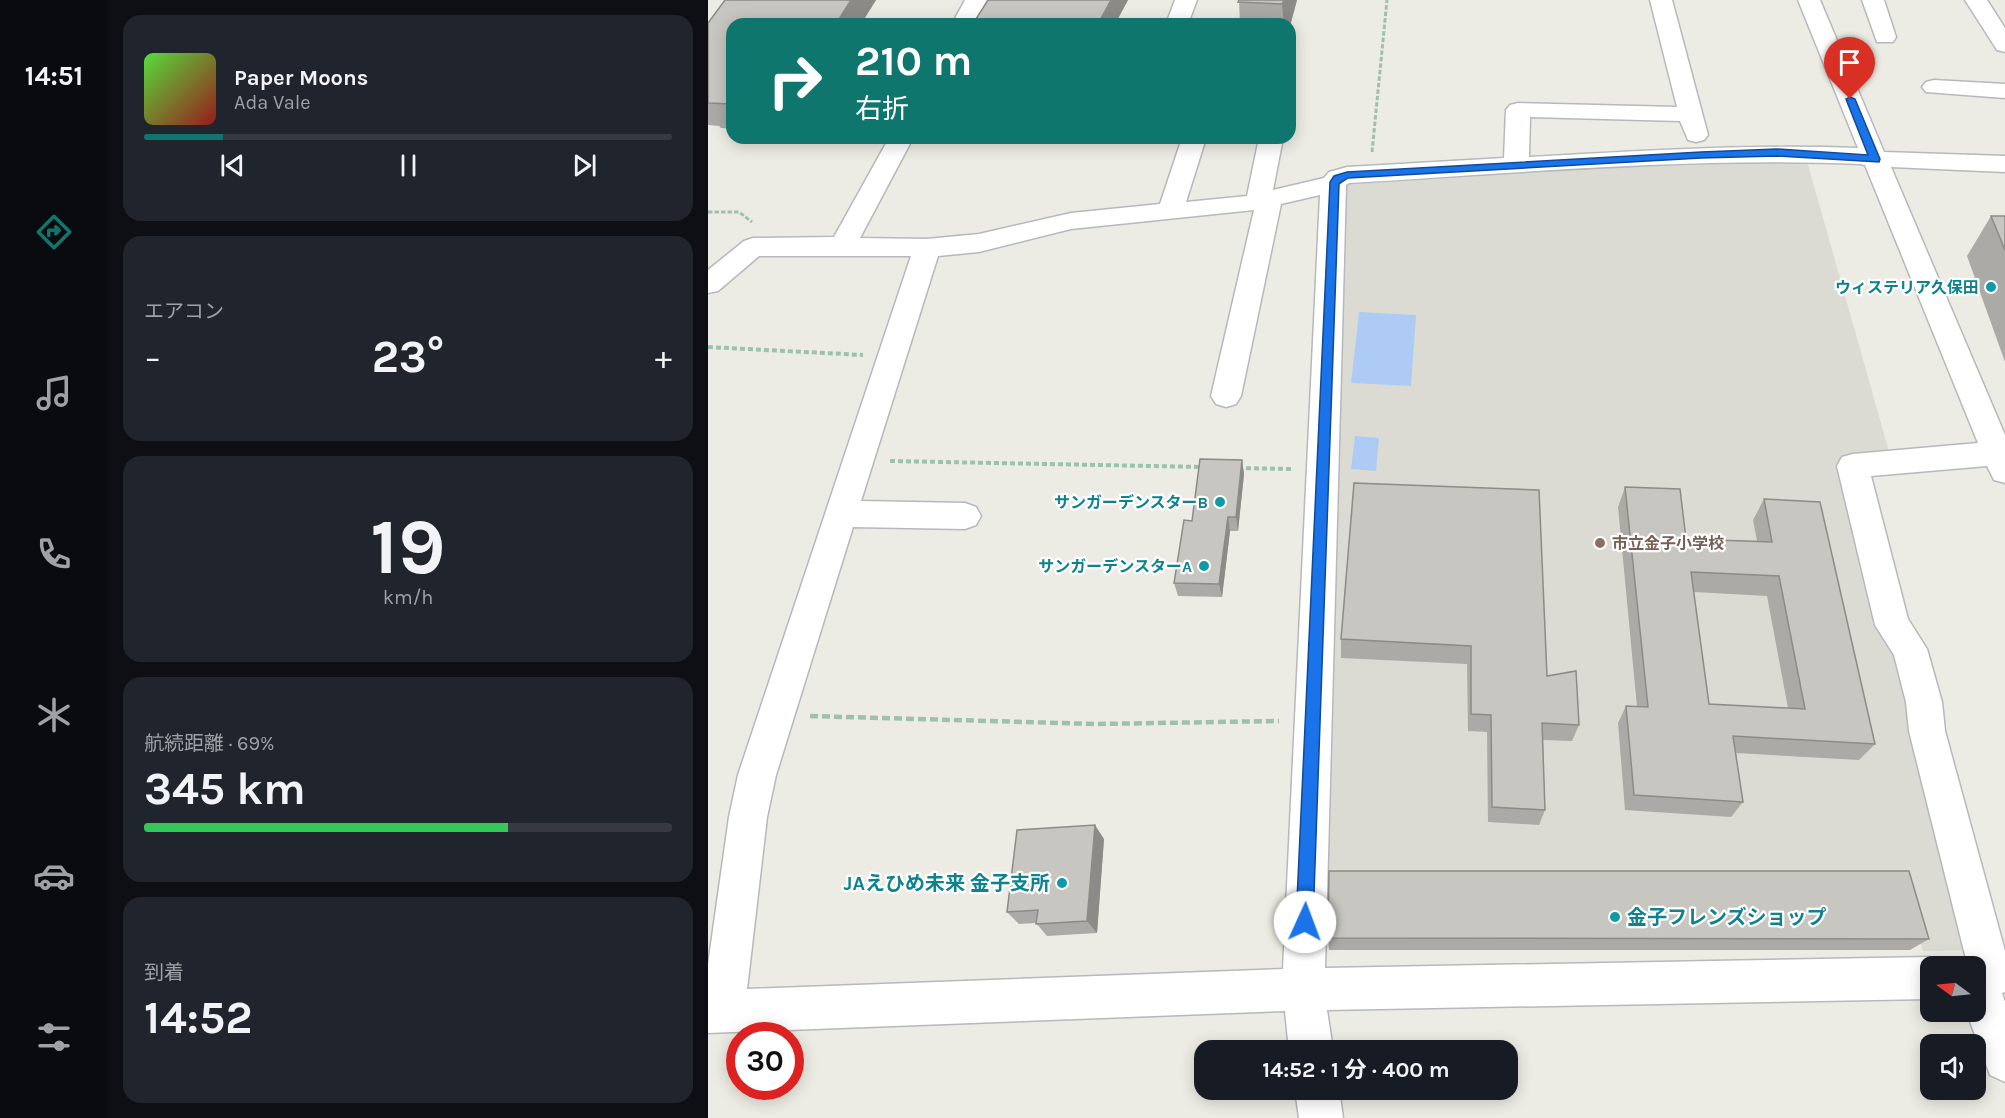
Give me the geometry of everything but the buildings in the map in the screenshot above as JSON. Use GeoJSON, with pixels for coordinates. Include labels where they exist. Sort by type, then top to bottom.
{"type":"FeatureCollection","features":[{"type":"Feature","properties":{"kind":"street"},"geometry":{"type":"LineString","coordinates":[[966,18],[976,0]]}},
{"type":"Feature","properties":{"kind":"street"},"geometry":{"type":"LineString","coordinates":[[1178,18],[1186,0]]}},
{"type":"Feature","properties":{"kind":"street"},"geometry":{"type":"LineString","coordinates":[[1660,0],[1701,155]]}},
{"type":"Feature","properties":{"kind":"street"},"geometry":{"type":"LineString","coordinates":[[1809,0],[2002,458],[1853,466],[1892,625],[1910,650],[1924,702],[1927,731],[2005,1060]]}},
{"type":"Feature","properties":{"kind":"street"},"geometry":{"type":"LineString","coordinates":[[1873,0],[1885,37]]}},
{"type":"Feature","properties":{"kind":"street"},"geometry":{"type":"LineString","coordinates":[[1976,0],[2005,45]]}},
{"type":"Feature","properties":{"kind":"street"},"geometry":{"type":"LineString","coordinates":[[1934,87],[2005,91]]}},
{"type":"Feature","properties":{"kind":"street"},"geometry":{"type":"LineString","coordinates":[[1516,166],[1518,110],[1690,114]]}},
{"type":"Feature","properties":{"kind":"street"},"geometry":{"type":"LineString","coordinates":[[842,246],[898,144]]}},
{"type":"Feature","properties":{"kind":"street"},"geometry":{"type":"LineString","coordinates":[[1170,212],[1192,144]]}},
{"type":"Feature","properties":{"kind":"street"},"geometry":{"type":"LineString","coordinates":[[1226,396],[1264,201],[1270,144]]}},
{"type":"Feature","properties":{"kind":"street"},"geometry":{"type":"LineString","coordinates":[[708,284],[753,247],[927,248],[978,243],[1071,221],[1264,201],[1333,184],[1338,178],[1347,175],[1701,155],[1777,153],[2005,164]]}},
{"type":"Feature","properties":{"kind":"street"},"geometry":{"type":"LineString","coordinates":[[1310,1040],[1303,989],[1311,720],[1324,470],[1333,184]]}},
{"type":"Feature","properties":{"kind":"street"},"geometry":{"type":"LineString","coordinates":[[708,1004],[725,994],[747,817],[776,715],[927,248]]}},
{"type":"Feature","properties":{"kind":"street"},"geometry":{"type":"LineString","coordinates":[[842,514],[965,516]]}},
{"type":"Feature","properties":{"kind":"street"},"geometry":{"type":"LineString","coordinates":[[708,1012],[1303,989],[1920,978]]}},
{"type":"Feature","properties":{"kind":"street"},"geometry":{"type":"LineString","coordinates":[[1319,1100],[1321,1118]]}},
{"type":"Feature","properties":{"kind":"path"},"geometry":{"type":"LineString","coordinates":[[1371,174],[1372,136],[1387,0]]}},
{"type":"Feature","properties":{"kind":"path"},"geometry":{"type":"LineString","coordinates":[[708,212],[738,212],[747,217],[753,224],[753,247]]}},
{"type":"Feature","properties":{"kind":"path"},"geometry":{"type":"LineString","coordinates":[[708,347],[893,356]]}},
{"type":"Feature","properties":{"kind":"path"},"geometry":{"type":"LineString","coordinates":[[860,460],[1205,467]]}},
{"type":"Feature","properties":{"kind":"path"},"geometry":{"type":"LineString","coordinates":[[1229,468],[1324,470]]}},
{"type":"Feature","properties":{"kind":"path"},"geometry":{"type":"LineString","coordinates":[[776,715],[1096,724],[1311,720]]}},
{"type":"Feature","properties":{"kind":"shaded area","name":"市立金子小学校"},"geometry":{"type":"Polygon","coordinates":[[[1774,158],[1802,163],[1807,161],[1890,455],[1846,461],[1906,651],[1979,950],[1923,951],[1896,875],[1326,878],[1344,192],[1348,185],[1357,181],[1774,158]]]}},
{"type":"Feature","properties":{"kind":"water"},"geometry":{"type":"Polygon","coordinates":[[[1359,312],[1416,315],[1411,386],[1351,383],[1359,312]]]}},
{"type":"Feature","properties":{"kind":"water"},"geometry":{"type":"Polygon","coordinates":[[[1355,436],[1379,438],[1376,471],[1351,469],[1355,436]]]}},
{"type":"Feature","properties":{"kind":"place","name":"ウィステリア久保田"},"geometry":{"type":"Point","coordinates":[1991,287]}},
{"type":"Feature","properties":{"kind":"place","name":"サンガーデンスターB"},"geometry":{"type":"Point","coordinates":[1220,502]}},
{"type":"Feature","properties":{"kind":"place","name":"市立金子小学校"},"geometry":{"type":"Point","coordinates":[1600,543]}},
{"type":"Feature","properties":{"kind":"place","name":"サンガーデンスターA"},"geometry":{"type":"Point","coordinates":[1204,566]}},
{"type":"Feature","properties":{"kind":"place","name":"JAえひめ未来 金子支所"},"geometry":{"type":"Point","coordinates":[1062,883]}},
{"type":"Feature","properties":{"kind":"place","name":"金子フレンズショップ"},"geometry":{"type":"Point","coordinates":[1615,917]}},
{"type":"Feature","properties":{"kind":"route"},"geometry":{"type":"LineString","coordinates":[[1305,922],[1311,720],[1324,470],[1333,184],[1338,178],[1347,175],[1559,165],[1701,155],[1777,153],[1860,156],[1875,159],[1850,99]]}}]}
